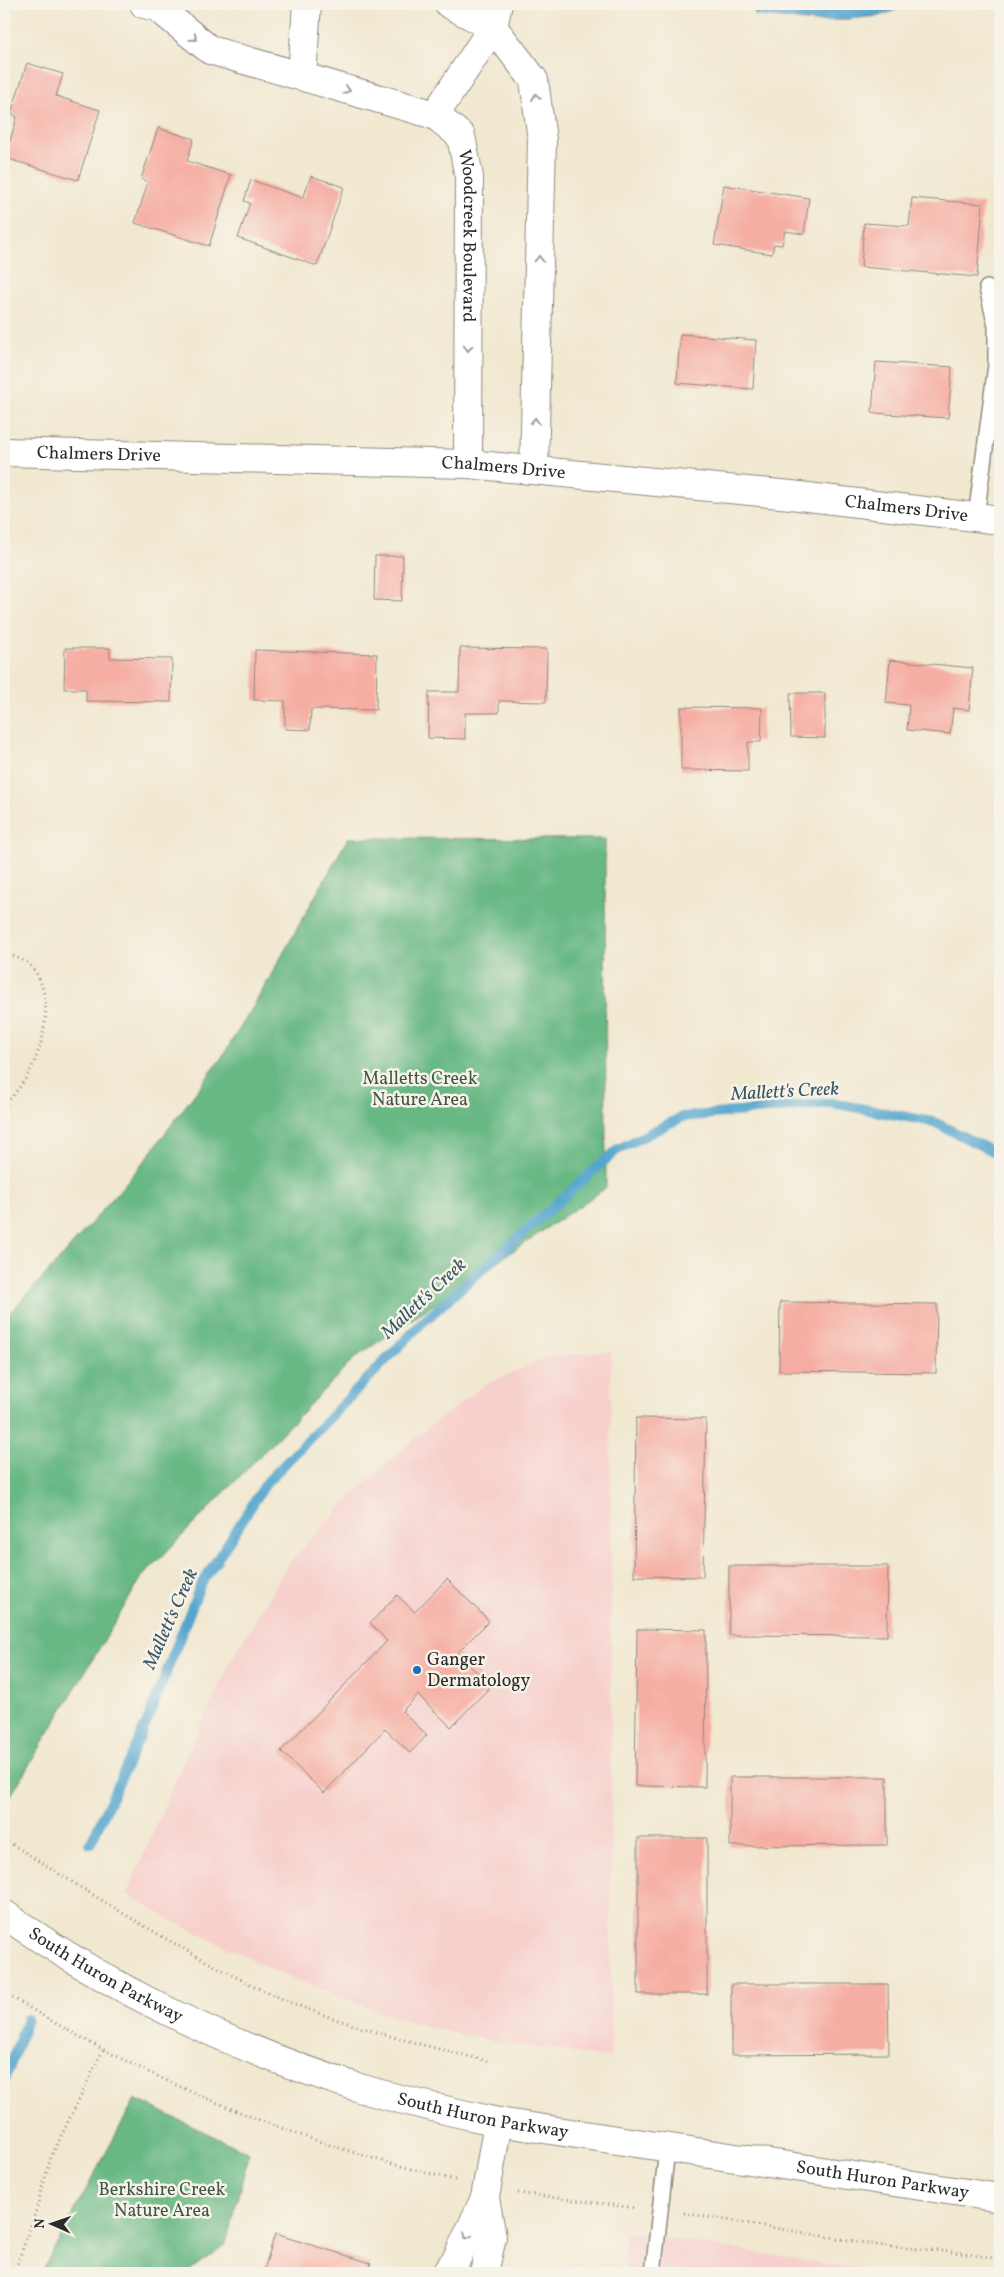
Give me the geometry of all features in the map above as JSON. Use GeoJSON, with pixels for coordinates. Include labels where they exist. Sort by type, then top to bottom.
{"type":"FeatureCollection","features":[{"type":"Feature","properties":{"kind":"street","name":"Woodcreek Boulevard"},"geometry":{"type":"LineString","coordinates":[[155,4],[210,50],[435,115],[460,136],[469,177],[468,464]]}},
{"type":"Feature","properties":{"kind":"street"},"geometry":{"type":"LineString","coordinates":[[302,76],[307,4]]}},
{"type":"Feature","properties":{"kind":"street"},"geometry":{"type":"LineString","coordinates":[[449,4],[495,15],[534,80],[542,140],[534,470]]}},
{"type":"Feature","properties":{"kind":"street"},"geometry":{"type":"LineString","coordinates":[[435,115],[495,15]]}},
{"type":"Feature","properties":{"kind":"street","name":"Chalmers Drive"},"geometry":{"type":"LineString","coordinates":[[4,452],[468,464],[791,495],[988,519]]}},
{"type":"Feature","properties":{"kind":"street","name":"South Huron Parkway"},"geometry":{"type":"LineString","coordinates":[[4,1914],[76,1961],[153,2003],[218,2034],[361,2088],[428,2107],[498,2122],[1000,2198]]}},
{"type":"Feature","properties":{"kind":"street"},"geometry":{"type":"LineString","coordinates":[[446,2273],[457,2258],[485,2198],[498,2122]]}},
{"type":"Feature","properties":{"kind":"street"},"geometry":{"type":"LineString","coordinates":[[484,2273],[492,2236],[485,2198]]}},
{"type":"Feature","properties":{"kind":"lane"},"geometry":{"type":"LineString","coordinates":[[988,288],[996,326],[996,365],[988,519]]}},
{"type":"Feature","properties":{"kind":"lane"},"geometry":{"type":"LineString","coordinates":[[653,2273],[667,2149]]}},
{"type":"Feature","properties":{"kind":"path"},"geometry":{"type":"LineString","coordinates":[[4,952],[30,965],[44,988],[46,1017],[37,1054],[30,1069],[4,1107]]}},
{"type":"Feature","properties":{"kind":"path"},"geometry":{"type":"LineString","coordinates":[[4,1839],[175,1943],[258,1987],[314,2011],[367,2029],[488,2061]]}},
{"type":"Feature","properties":{"kind":"path"},"geometry":{"type":"LineString","coordinates":[[4,1992],[103,2050],[211,2099],[275,2124],[388,2162],[462,2181]]}},
{"type":"Feature","properties":{"kind":"path"},"geometry":{"type":"LineString","coordinates":[[14,2273],[34,2217],[51,2157],[103,2050]]}},
{"type":"Feature","properties":{"kind":"path"},"geometry":{"type":"LineString","coordinates":[[529,2195],[643,2209]]}},
{"type":"Feature","properties":{"kind":"path"},"geometry":{"type":"LineString","coordinates":[[683,2213],[884,2246],[944,2251],[1000,2259]]}},
{"type":"Feature","properties":{"kind":"shaded area"},"geometry":{"type":"Polygon","coordinates":[[[611,1351],[611,2058],[493,2041],[431,2028],[383,2013],[277,1972],[173,1921],[127,1894],[182,1764],[231,1661],[291,1560],[357,1491],[423,1431],[486,1384],[547,1357],[611,1351]]]}},
{"type":"Feature","properties":{"kind":"shaded area"},"geometry":{"type":"Polygon","coordinates":[[[625,2232],[884,2273],[625,2273],[625,2232]]]}},
{"type":"Feature","properties":{"kind":"green space","name":"Malletts Creek Nature Area"},"geometry":{"type":"Polygon","coordinates":[[[348,838],[605,839],[606,1188],[356,1357],[142,1577],[4,1807],[4,1319],[61,1258],[143,1163],[220,1060],[253,1007],[348,838]]]}},
{"type":"Feature","properties":{"kind":"green space","name":"Berkshire Creek Nature Area"},"geometry":{"type":"Polygon","coordinates":[[[135,2099],[249,2153],[226,2244],[186,2273],[41,2273],[135,2099]]]}},
{"type":"Feature","properties":{"kind":"water"},"geometry":{"type":"Polygon","coordinates":[[[754,4],[912,4],[880,16],[815,22],[755,15],[754,4]]]}},
{"type":"Feature","properties":{"kind":"building"},"geometry":{"type":"Polygon","coordinates":[[[27,63],[63,74],[56,96],[100,110],[78,180],[5,158],[17,117],[11,114],[27,63]]]}},
{"type":"Feature","properties":{"kind":"building"},"geometry":{"type":"Polygon","coordinates":[[[158,128],[194,139],[187,161],[231,175],[209,246],[135,223],[148,182],[141,179],[158,128]]]}},
{"type":"Feature","properties":{"kind":"building"},"geometry":{"type":"Polygon","coordinates":[[[311,176],[344,187],[317,266],[238,238],[250,203],[244,201],[251,180],[303,198],[311,176]]]}},
{"type":"Feature","properties":{"kind":"building"},"geometry":{"type":"Polygon","coordinates":[[[724,185],[809,198],[804,234],[785,231],[782,245],[774,244],[772,254],[714,245],[724,185]]]}},
{"type":"Feature","properties":{"kind":"building"},"geometry":{"type":"Polygon","coordinates":[[[912,198],[983,204],[977,277],[861,267],[864,223],[909,226],[912,198]]]}},
{"type":"Feature","properties":{"kind":"building"},"geometry":{"type":"Polygon","coordinates":[[[680,334],[756,340],[753,389],[677,383],[680,334]]]}},
{"type":"Feature","properties":{"kind":"building"},"geometry":{"type":"Polygon","coordinates":[[[876,362],[952,367],[948,418],[872,413],[876,362]]]}},
{"type":"Feature","properties":{"kind":"building"},"geometry":{"type":"Polygon","coordinates":[[[375,556],[403,556],[402,601],[374,600],[375,556]]]}},
{"type":"Feature","properties":{"kind":"building"},"geometry":{"type":"Polygon","coordinates":[[[65,648],[110,648],[110,658],[172,659],[171,702],[86,701],[86,689],[64,689],[65,648]]]}},
{"type":"Feature","properties":{"kind":"building"},"geometry":{"type":"Polygon","coordinates":[[[460,648],[547,649],[546,702],[499,701],[499,713],[465,713],[465,739],[428,738],[429,692],[459,692],[460,648]]]}},
{"type":"Feature","properties":{"kind":"building"},"geometry":{"type":"Polygon","coordinates":[[[255,650],[377,654],[376,710],[311,709],[310,730],[285,729],[285,701],[254,700],[255,650]]]}},
{"type":"Feature","properties":{"kind":"building"},"geometry":{"type":"Polygon","coordinates":[[[890,660],[973,668],[969,710],[953,708],[950,734],[907,730],[909,705],[886,703],[890,660]]]}},
{"type":"Feature","properties":{"kind":"building"},"geometry":{"type":"Polygon","coordinates":[[[790,693],[825,693],[825,738],[791,737],[790,693]]]}},
{"type":"Feature","properties":{"kind":"building"},"geometry":{"type":"Polygon","coordinates":[[[681,707],[762,708],[761,742],[748,742],[748,771],[681,770],[681,707]]]}},
{"type":"Feature","properties":{"kind":"building"},"geometry":{"type":"Polygon","coordinates":[[[780,1302],[937,1304],[936,1373],[779,1371],[780,1302]]]}},
{"type":"Feature","properties":{"kind":"building"},"geometry":{"type":"Polygon","coordinates":[[[636,1418],[706,1419],[703,1577],[634,1576],[636,1418]]]}},
{"type":"Feature","properties":{"kind":"building"},"geometry":{"type":"Polygon","coordinates":[[[729,1566],[888,1566],[887,1636],[729,1635],[729,1566]]]}},
{"type":"Feature","properties":{"kind":"building","name":"Ganger Dermatology"},"geometry":{"type":"Polygon","coordinates":[[[447,1579],[489,1621],[457,1653],[491,1686],[451,1727],[418,1695],[402,1711],[427,1735],[410,1753],[385,1729],[324,1793],[281,1751],[387,1641],[370,1623],[397,1595],[415,1612],[447,1579]]]}},
{"type":"Feature","properties":{"kind":"building"},"geometry":{"type":"Polygon","coordinates":[[[637,1629],[706,1630],[705,1787],[635,1786],[637,1629]]]}},
{"type":"Feature","properties":{"kind":"building"},"geometry":{"type":"Polygon","coordinates":[[[730,1777],[887,1777],[887,1845],[730,1846],[730,1777]]]}},
{"type":"Feature","properties":{"kind":"building"},"geometry":{"type":"Polygon","coordinates":[[[638,1838],[707,1838],[707,1994],[638,1994],[638,1838]]]}},
{"type":"Feature","properties":{"kind":"building"},"geometry":{"type":"Polygon","coordinates":[[[731,1984],[888,1984],[889,2054],[731,2055],[731,1984]]]}},
{"type":"Feature","properties":{"kind":"building"},"geometry":{"type":"Polygon","coordinates":[[[275,2234],[371,2263],[368,2273],[263,2273],[275,2234]]]}},
{"type":"Feature","properties":{"kind":"waterway","name":"Mallett's Creek"},"geometry":{"type":"LineString","coordinates":[[90,1844],[147,1722],[200,1586],[267,1482],[422,1323],[618,1149],[682,1117],[832,1103],[934,1122],[1000,1155]]}},
{"type":"Feature","properties":{"kind":"waterway","name":"Mallett's Creek"},"geometry":{"type":"LineString","coordinates":[[4,2083],[27,2019]]}},
{"type":"Feature","properties":{"kind":"place","name":"Ganger Dermatology"},"geometry":{"type":"Point","coordinates":[417,1670]}}]}
